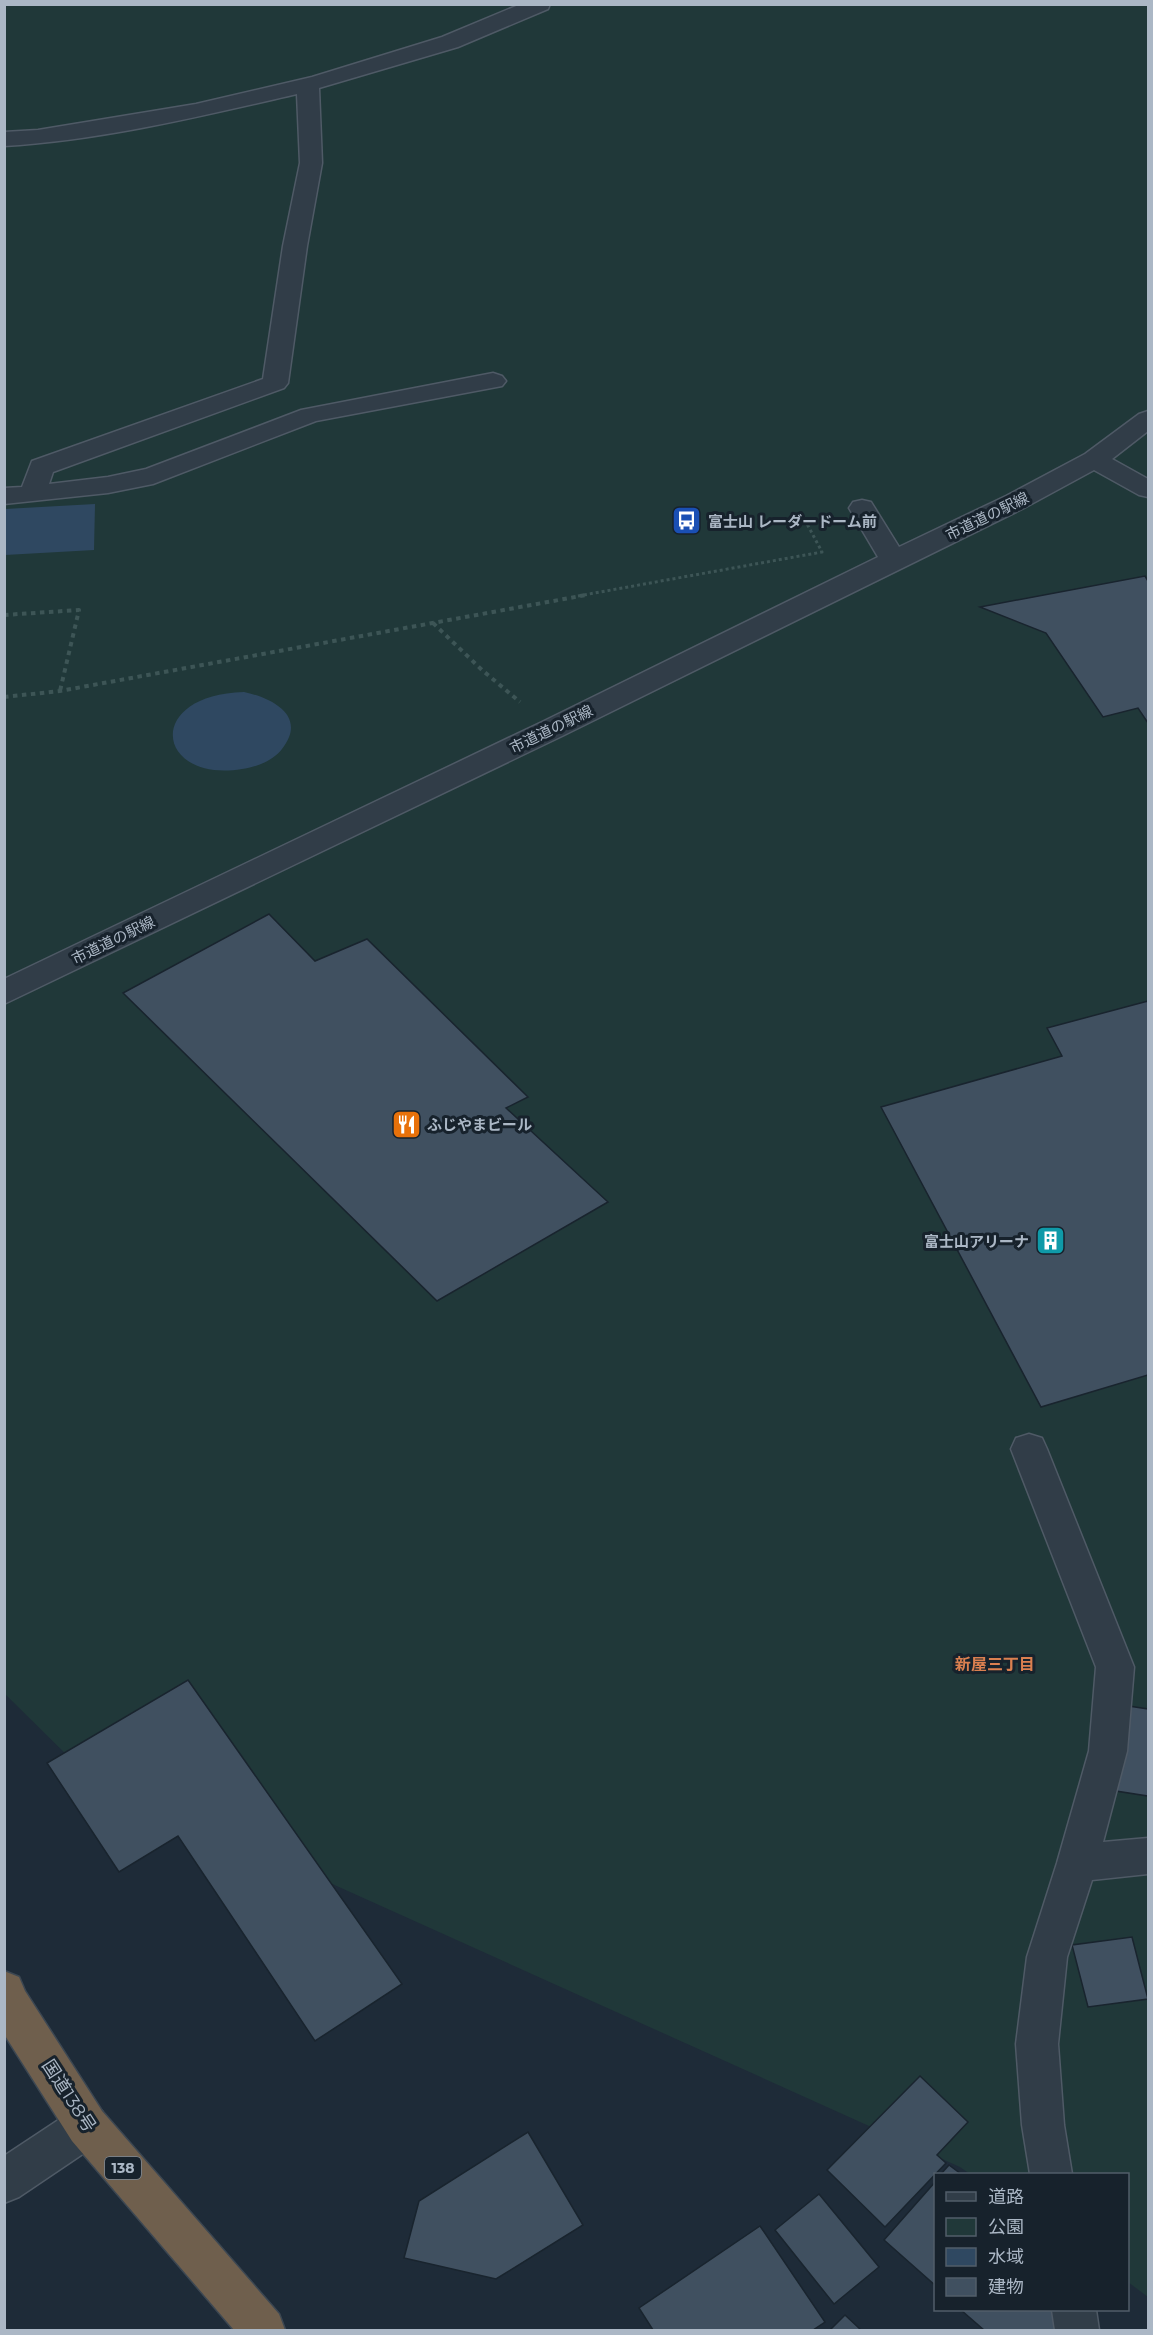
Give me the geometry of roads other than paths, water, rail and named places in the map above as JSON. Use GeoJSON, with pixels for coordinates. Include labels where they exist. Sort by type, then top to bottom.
{"type":"FeatureCollection","features":[{"type":"Feature","properties":{"kind":"highway","name":"国道138号"},"geometry":{"type":"LineString","coordinates":[[4,1991],[10,2005],[87,2126],[262,2331]]}},
{"type":"Feature","properties":{"kind":"street"},"geometry":{"type":"LineString","coordinates":[[4,139],[38,137],[196,111],[308,84],[450,42],[540,4]]}},
{"type":"Feature","properties":{"kind":"street"},"geometry":{"type":"LineString","coordinates":[[33,494],[41,467],[275,383],[310,163],[308,84]]}},
{"type":"Feature","properties":{"kind":"street"},"geometry":{"type":"LineString","coordinates":[[4,496],[108,485],[153,476],[310,415],[493,381]]}},
{"type":"Feature","properties":{"kind":"street","name":"市道道の駅線"},"geometry":{"type":"LineString","coordinates":[[4,993],[552,729],[1015,502],[1094,460],[1149,419]]}},
{"type":"Feature","properties":{"kind":"street"},"geometry":{"type":"LineString","coordinates":[[1094,460],[1149,489]]}},
{"type":"Feature","properties":{"kind":"street"},"geometry":{"type":"LineString","coordinates":[[862,508],[893,560]]}},
{"type":"Feature","properties":{"kind":"street"},"geometry":{"type":"LineString","coordinates":[[1029,1449],[1115,1667],[1108,1751],[1077,1863],[1047,1957],[1037,2044],[1043,2125],[1051,2173]]}},
{"type":"Feature","properties":{"kind":"street"},"geometry":{"type":"LineString","coordinates":[[1077,1863],[1149,1856]]}},
{"type":"Feature","properties":{"kind":"street"},"geometry":{"type":"LineString","coordinates":[[4,2182],[87,2126]]}},
{"type":"Feature","properties":{"kind":"street"},"geometry":{"type":"LineString","coordinates":[[1074,2311],[1077,2331]]}},
{"type":"Feature","properties":{"kind":"water"},"geometry":{"type":"Polygon","coordinates":[[[95,504],[94,550],[5,555],[5,509],[95,504]]]}},
{"type":"Feature","properties":{"kind":"water"},"geometry":{"type":"Polygon","coordinates":[[[244,692],[275,704],[289,718],[291,727],[289,737],[278,753],[264,763],[253,767],[213,770],[192,763],[178,752],[173,737],[176,721],[189,707],[211,697],[244,692]]]}},
{"type":"Feature","properties":{"kind":"place","name":"富士山 レーダードーム前"},"geometry":{"type":"Point","coordinates":[687,521]}},
{"type":"Feature","properties":{"kind":"place","name":"ふじやまビール"},"geometry":{"type":"Point","coordinates":[406,1124]}},
{"type":"Feature","properties":{"kind":"place","name":"富士山アリーナ"},"geometry":{"type":"Point","coordinates":[1050,1241]}},
{"type":"Feature","properties":{"kind":"district","name":"新屋三丁目"},"geometry":{"type":"Point","coordinates":[995,1664]}}]}
